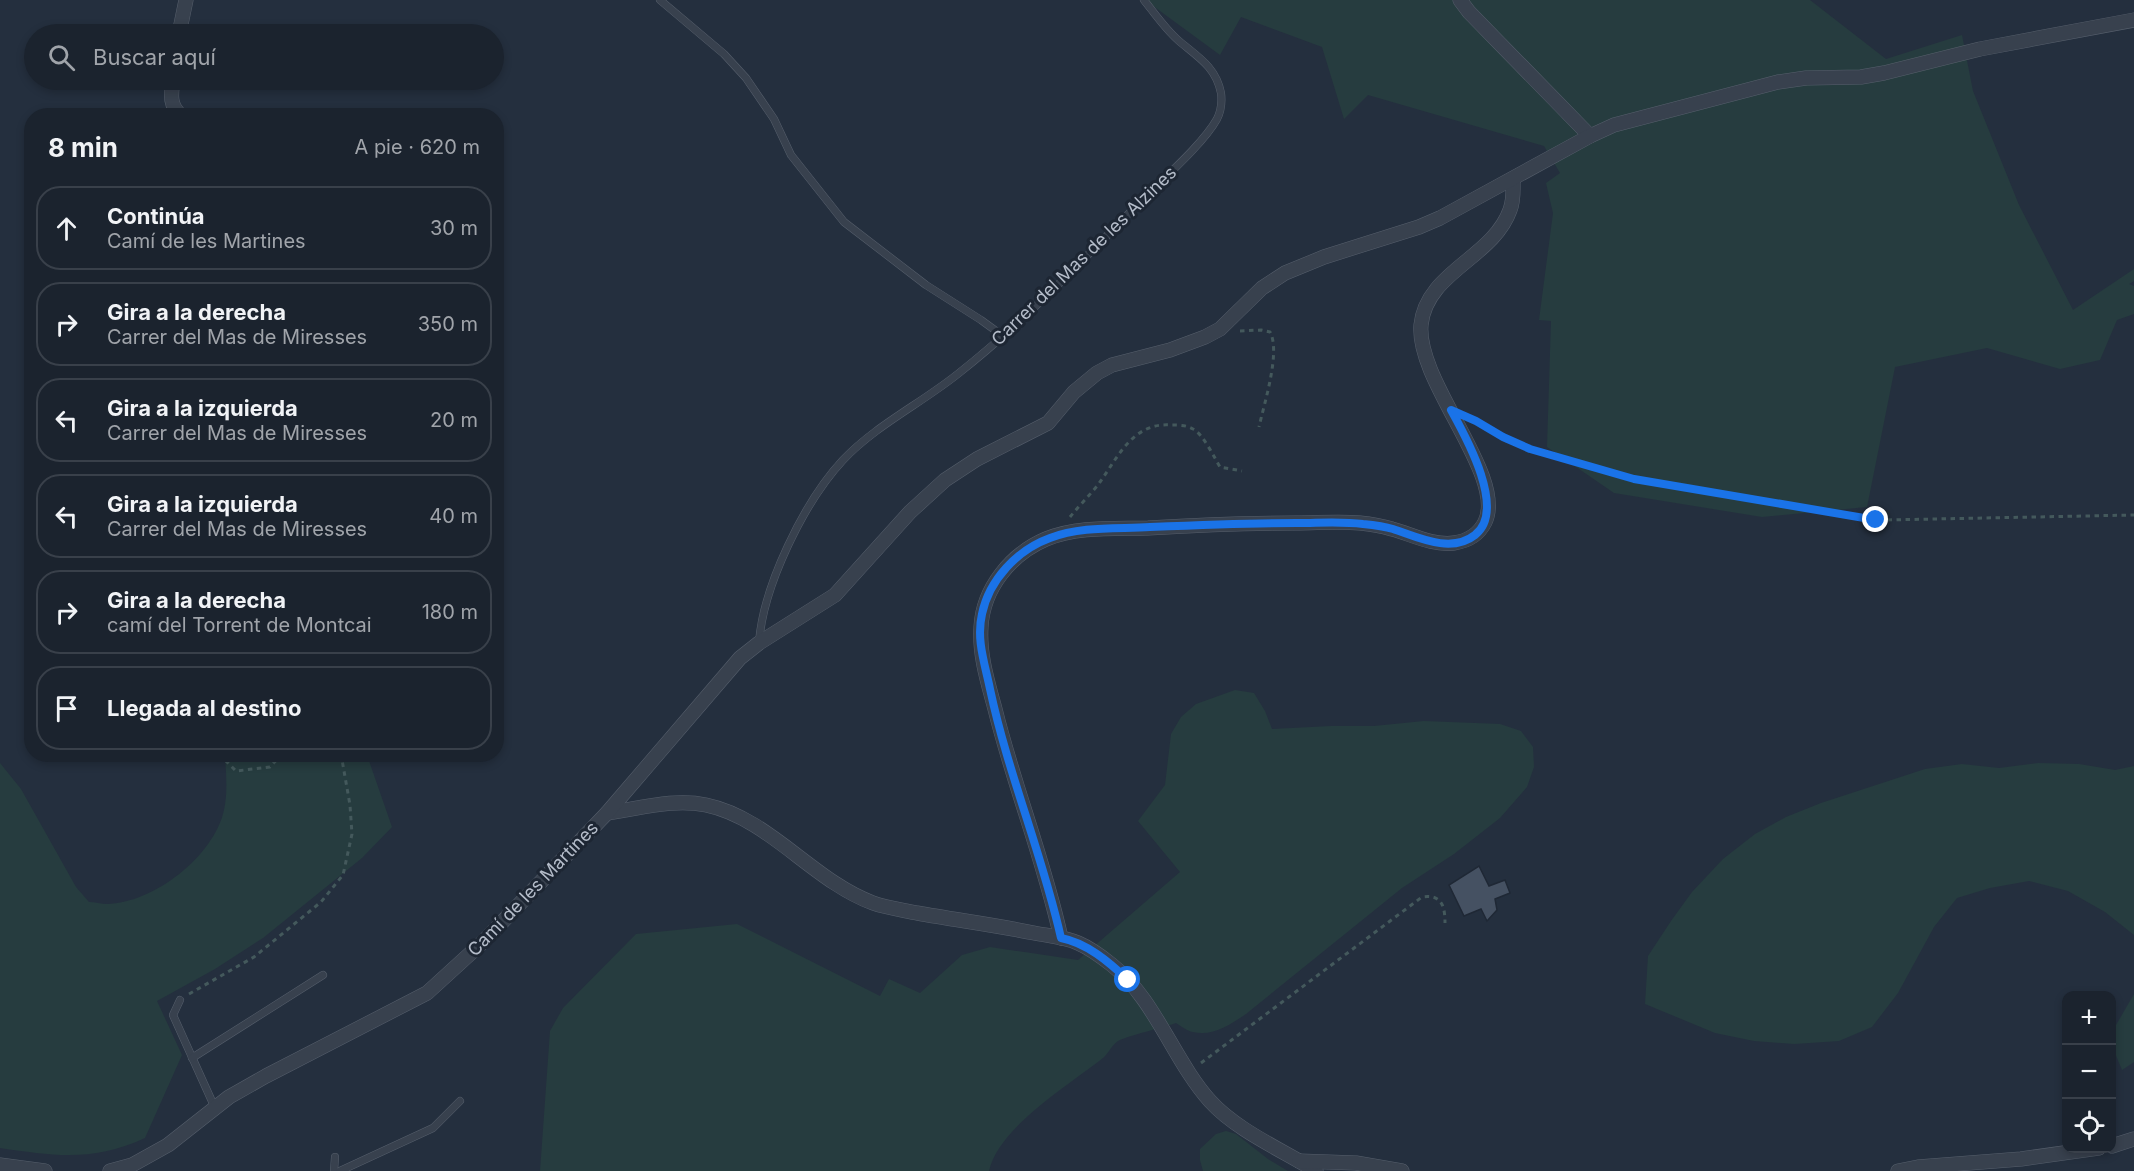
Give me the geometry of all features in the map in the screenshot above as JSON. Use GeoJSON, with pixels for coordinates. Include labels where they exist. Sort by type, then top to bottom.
{"type":"FeatureCollection","features":[{"type":"Feature","properties":{"kind":"street"},"geometry":{"type":"LineString","coordinates":[[181,24],[186,0]]}},
{"type":"Feature","properties":{"kind":"street"},"geometry":{"type":"LineString","coordinates":[[1460,0],[1590,136]]}},
{"type":"Feature","properties":{"kind":"street"},"geometry":{"type":"LineString","coordinates":[[607,813],[740,658],[759,643],[835,595],[910,512],[945,480],[977,459],[1048,423],[1074,392],[1091,377],[1112,365],[1170,351],[1212,334],[1262,288],[1285,273],[1440,218],[1590,136],[1614,126],[1778,81],[1861,77],[1926,64],[1980,49],[2134,20]]}},
{"type":"Feature","properties":{"kind":"street"},"geometry":{"type":"LineString","coordinates":[[171,90],[173,108]]}},
{"type":"Feature","properties":{"kind":"street"},"geometry":{"type":"LineString","coordinates":[[1061,938],[1049,886],[1010,767],[980,648],[982,613],[993,588],[1010,562],[1035,544],[1069,531],[1207,525],[1361,523],[1390,528],[1415,537],[1443,543],[1467,540],[1477,534],[1488,514],[1487,494],[1481,475],[1451,410],[1428,368],[1421,326],[1431,295],[1445,280],[1484,248],[1502,226],[1513,201],[1513,179]]}},
{"type":"Feature","properties":{"kind":"street","name":"Camí de les Martines"},"geometry":{"type":"LineString","coordinates":[[110,1171],[135,1168],[229,1097],[427,993],[484,941],[607,813],[659,804],[688,803],[706,805],[749,823],[832,882],[875,904],[1061,938],[1081,944],[1114,967],[1128,980],[1211,1102],[1254,1134],[1316,1171]]}},
{"type":"Feature","properties":{"kind":"street"},"geometry":{"type":"LineString","coordinates":[[2116,1145],[2134,1139]]}},
{"type":"Feature","properties":{"kind":"street"},"geometry":{"type":"LineString","coordinates":[[1898,1171],[1918,1167],[2068,1153]]}},
{"type":"Feature","properties":{"kind":"street"},"geometry":{"type":"LineString","coordinates":[[1299,1161],[1323,1160],[1356,1163],[1402,1171]]}},
{"type":"Feature","properties":{"kind":"street"},"geometry":{"type":"LineString","coordinates":[[0,1165],[45,1171]]}},
{"type":"Feature","properties":{"kind":"lane"},"geometry":{"type":"LineString","coordinates":[[660,0],[724,54],[746,78],[774,120],[791,155],[844,222],[926,285],[1004,336]]}},
{"type":"Feature","properties":{"kind":"lane","name":"Carrer del Mas de les Alzines"},"geometry":{"type":"LineString","coordinates":[[759,643],[765,608],[783,555],[816,499],[843,461],[866,439],[929,397],[1020,322],[1154,188],[1208,131],[1218,117],[1221,94],[1211,68],[1166,29],[1144,0]]}},
{"type":"Feature","properties":{"kind":"lane"},"geometry":{"type":"LineString","coordinates":[[192,1058],[323,975]]}},
{"type":"Feature","properties":{"kind":"lane"},"geometry":{"type":"LineString","coordinates":[[180,1000],[173,1015],[215,1108]]}},
{"type":"Feature","properties":{"kind":"lane"},"geometry":{"type":"LineString","coordinates":[[340,1171],[433,1128],[460,1101]]}},
{"type":"Feature","properties":{"kind":"lane"},"geometry":{"type":"LineString","coordinates":[[334,1171],[335,1157]]}},
{"type":"Feature","properties":{"kind":"path"},"geometry":{"type":"LineString","coordinates":[[1212,334],[1261,330],[1270,332],[1274,340],[1270,374],[1259,427]]}},
{"type":"Feature","properties":{"kind":"path"},"geometry":{"type":"LineString","coordinates":[[1451,410],[1530,449],[1634,479],[1855,517],[1885,520],[2134,515]]}},
{"type":"Feature","properties":{"kind":"path"},"geometry":{"type":"LineString","coordinates":[[1055,536],[1097,486],[1118,453],[1129,440],[1141,432],[1166,425],[1194,429],[1220,466],[1242,471]]}},
{"type":"Feature","properties":{"kind":"path"},"geometry":{"type":"LineString","coordinates":[[227,762],[236,771],[270,767],[275,762]]}},
{"type":"Feature","properties":{"kind":"path"},"geometry":{"type":"LineString","coordinates":[[180,1000],[210,980],[254,957],[321,902],[343,874],[352,834],[350,805],[342,762]]}},
{"type":"Feature","properties":{"kind":"path"},"geometry":{"type":"LineString","coordinates":[[1189,1071],[1422,897],[1435,897],[1439,900],[1445,913],[1445,923]]}},
{"type":"Feature","properties":{"kind":"green space"},"geometry":{"type":"Polygon","coordinates":[[[1145,0],[1810,0],[1886,59],[1962,35],[1973,91],[2019,205],[2073,310],[2134,269],[2134,281],[2129,284],[2134,286],[2134,314],[2117,320],[2100,360],[2060,369],[1987,348],[1895,367],[1867,507],[1762,517],[1614,493],[1547,447],[1551,321],[1539,320],[1553,213],[1546,183],[1560,173],[1544,146],[1368,95],[1344,119],[1322,47],[1241,17],[1220,55],[1145,0]]]}},
{"type":"Feature","properties":{"kind":"green space"},"geometry":{"type":"Polygon","coordinates":[[[1235,690],[1254,693],[1272,729],[1374,726],[1424,721],[1500,724],[1521,731],[1533,747],[1534,767],[1527,787],[1500,818],[1454,854],[1402,888],[1240,1018],[1221,1029],[1208,1033],[1186,1030],[1176,1023],[1118,1041],[1103,1058],[1020,1123],[995,1155],[989,1171],[540,1171],[550,1031],[563,1008],[636,934],[737,924],[880,996],[889,979],[920,993],[962,955],[990,947],[1078,960],[1180,872],[1138,821],[1165,785],[1171,734],[1181,717],[1196,704],[1235,690]]]}},
{"type":"Feature","properties":{"kind":"green space"},"geometry":{"type":"Polygon","coordinates":[[[225,762],[369,762],[392,827],[362,858],[263,938],[215,969],[157,1001],[182,1055],[145,1138],[126,1146],[91,1154],[56,1155],[0,1148],[0,763],[21,789],[76,887],[89,902],[107,904],[125,902],[162,886],[179,874],[195,860],[218,827],[224,810],[225,762]]]}},
{"type":"Feature","properties":{"kind":"green space"},"geometry":{"type":"Polygon","coordinates":[[[2038,763],[2079,764],[2115,770],[2134,766],[2134,935],[2105,912],[2068,891],[2029,881],[1990,888],[1957,898],[1934,927],[1898,993],[1872,1027],[1839,1041],[1794,1044],[1754,1041],[1715,1033],[1645,1004],[1648,956],[1692,892],[1723,859],[1755,834],[1786,817],[1821,803],[1925,769],[1962,764],[1999,768],[2038,763]]]}},
{"type":"Feature","properties":{"kind":"green space"},"geometry":{"type":"Polygon","coordinates":[[[2134,994],[2134,1062],[2122,1070],[2116,1056],[2116,1025],[2134,994]]]}},
{"type":"Feature","properties":{"kind":"green space"},"geometry":{"type":"Polygon","coordinates":[[[1226,1131],[1236,1134],[1268,1159],[1288,1171],[1203,1171],[1200,1149],[1216,1134],[1226,1131]]]}},
{"type":"Feature","properties":{"kind":"building"},"geometry":{"type":"Polygon","coordinates":[[[1479,866],[1489,886],[1505,880],[1510,893],[1495,899],[1497,910],[1487,921],[1481,909],[1464,916],[1449,885],[1479,866]]]}},
{"type":"Feature","properties":{"kind":"route"},"geometry":{"type":"LineString","coordinates":[[1128,980],[1114,967],[1081,944],[1061,938],[1049,886],[1010,767],[980,648],[982,613],[993,588],[1010,562],[1035,544],[1069,531],[1276,523],[1361,523],[1390,528],[1415,537],[1443,543],[1467,540],[1477,534],[1484,524],[1488,514],[1487,494],[1481,475],[1451,410],[1530,449],[1620,473],[1634,479],[1876,520]]}}]}
